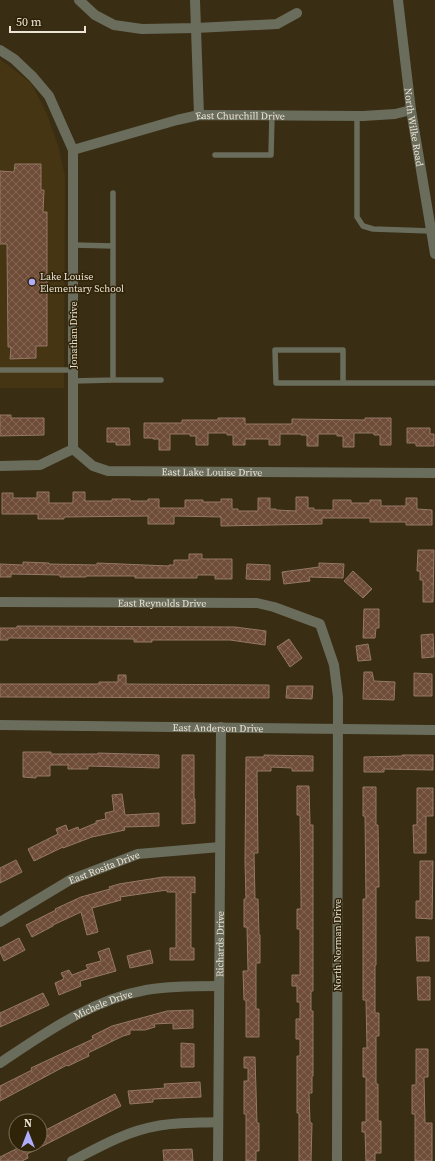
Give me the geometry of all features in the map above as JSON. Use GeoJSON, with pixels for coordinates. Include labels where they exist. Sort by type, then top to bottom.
{"type":"FeatureCollection","features":[{"type":"Feature","properties":{"kind":"street"},"geometry":{"type":"LineString","coordinates":[[79,0],[95,15],[114,25],[142,29],[277,24],[297,13]]}},
{"type":"Feature","properties":{"kind":"street"},"geometry":{"type":"LineString","coordinates":[[195,0],[199,116]]}},
{"type":"Feature","properties":{"kind":"street","name":"North Wilke Road"},"geometry":{"type":"LineString","coordinates":[[398,0],[411,110],[435,254]]}},
{"type":"Feature","properties":{"kind":"street"},"geometry":{"type":"LineString","coordinates":[[0,50],[14,59],[33,77],[49,96],[73,150]]}},
{"type":"Feature","properties":{"kind":"street","name":"East Churchill Drive"},"geometry":{"type":"LineString","coordinates":[[73,150],[177,120],[199,116],[357,116],[395,114],[411,110]]}},
{"type":"Feature","properties":{"kind":"street","name":"Jonathan Drive"},"geometry":{"type":"LineString","coordinates":[[73,150],[73,448]]}},
{"type":"Feature","properties":{"kind":"street"},"geometry":{"type":"LineString","coordinates":[[0,466],[40,465],[73,448]]}},
{"type":"Feature","properties":{"kind":"street","name":"East Lake Louise Drive"},"geometry":{"type":"LineString","coordinates":[[73,448],[93,466],[100,469],[113,471],[435,473]]}},
{"type":"Feature","properties":{"kind":"street","name":"East Reynolds Drive"},"geometry":{"type":"LineString","coordinates":[[0,602],[257,603],[274,607],[320,624]]}},
{"type":"Feature","properties":{"kind":"street","name":"North Norman Drive"},"geometry":{"type":"LineString","coordinates":[[320,624],[334,664],[338,697],[337,1161]]}},
{"type":"Feature","properties":{"kind":"street","name":"East Anderson Drive"},"geometry":{"type":"LineString","coordinates":[[0,725],[435,730]]}},
{"type":"Feature","properties":{"kind":"street","name":"Richards Drive"},"geometry":{"type":"LineString","coordinates":[[218,1161],[221,728]]}},
{"type":"Feature","properties":{"kind":"street","name":"East Rosita Drive"},"geometry":{"type":"LineString","coordinates":[[0,922],[70,880],[138,854],[220,847]]}},
{"type":"Feature","properties":{"kind":"street","name":"Michele Drive"},"geometry":{"type":"LineString","coordinates":[[0,1063],[67,1020],[123,996],[145,990],[171,986],[219,986]]}},
{"type":"Feature","properties":{"kind":"street"},"geometry":{"type":"LineString","coordinates":[[72,1161],[121,1137],[142,1129],[176,1124],[218,1122]]}},
{"type":"Feature","properties":{"kind":"lane"},"geometry":{"type":"LineString","coordinates":[[215,155],[271,155],[272,115]]}},
{"type":"Feature","properties":{"kind":"lane"},"geometry":{"type":"LineString","coordinates":[[357,116],[357,217],[363,226],[373,229],[431,231]]}},
{"type":"Feature","properties":{"kind":"lane"},"geometry":{"type":"LineString","coordinates":[[113,193],[113,380]]}},
{"type":"Feature","properties":{"kind":"lane"},"geometry":{"type":"LineString","coordinates":[[73,245],[112,246]]}},
{"type":"Feature","properties":{"kind":"lane"},"geometry":{"type":"LineString","coordinates":[[343,382],[343,350],[275,350],[276,382],[435,383]]}},
{"type":"Feature","properties":{"kind":"lane"},"geometry":{"type":"LineString","coordinates":[[0,370],[73,370]]}},
{"type":"Feature","properties":{"kind":"lane"},"geometry":{"type":"LineString","coordinates":[[73,381],[161,380]]}},
{"type":"Feature","properties":{"kind":"shaded area","name":"Lake Louise Elementary School"},"geometry":{"type":"Polygon","coordinates":[[[0,59],[31,83],[47,114],[59,149],[65,176],[64,388],[0,388],[0,59]]]}},
{"type":"Feature","properties":{"kind":"building"},"geometry":{"type":"Polygon","coordinates":[[[15,164],[41,164],[41,190],[44,190],[43,212],[47,212],[47,346],[36,346],[36,358],[10,359],[11,347],[8,347],[7,244],[0,244],[0,171],[14,172],[15,164]]]}},
{"type":"Feature","properties":{"kind":"building"},"geometry":{"type":"Polygon","coordinates":[[[0,415],[11,415],[11,418],[44,418],[44,435],[0,436],[0,415]]]}},
{"type":"Feature","properties":{"kind":"building"},"geometry":{"type":"Polygon","coordinates":[[[218,418],[245,418],[245,424],[292,424],[292,419],[365,420],[365,418],[391,418],[391,445],[380,445],[380,435],[374,435],[374,433],[354,433],[354,447],[343,447],[343,436],[337,436],[337,434],[318,434],[318,446],[307,446],[307,435],[301,434],[280,434],[280,445],[269,445],[269,439],[245,439],[245,445],[233,445],[233,435],[227,435],[227,433],[208,433],[208,445],[196,445],[196,436],[190,436],[190,434],[170,434],[170,450],[159,450],[159,439],[144,438],[144,423],[182,423],[182,420],[218,420],[218,418]]]}},
{"type":"Feature","properties":{"kind":"building"},"geometry":{"type":"Polygon","coordinates":[[[107,428],[129,428],[130,445],[116,445],[116,442],[107,442],[107,428]]]}},
{"type":"Feature","properties":{"kind":"building"},"geometry":{"type":"Polygon","coordinates":[[[407,428],[430,428],[430,434],[434,434],[434,446],[416,446],[416,443],[407,443],[407,428]]]}},
{"type":"Feature","properties":{"kind":"building"},"geometry":{"type":"Polygon","coordinates":[[[37,492],[49,492],[49,503],[73,503],[73,492],[85,492],[85,501],[130,499],[130,501],[148,501],[148,499],[159,499],[159,508],[185,508],[185,500],[221,502],[221,499],[232,499],[232,509],[238,509],[238,511],[258,511],[258,498],[270,498],[270,509],[296,511],[296,497],[308,497],[308,508],[314,508],[314,510],[333,510],[333,500],[351,500],[351,503],[370,503],[370,500],[381,500],[381,506],[406,506],[406,498],[417,498],[417,509],[432,510],[432,525],[406,525],[406,522],[370,522],[370,518],[322,518],[322,524],[221,526],[221,517],[174,516],[174,524],[148,524],[148,516],[64,517],[64,519],[38,519],[38,514],[2,514],[2,493],[13,493],[13,498],[37,498],[37,492]]]}},
{"type":"Feature","properties":{"kind":"building"},"geometry":{"type":"Polygon","coordinates":[[[418,550],[434,550],[433,602],[423,602],[423,580],[420,580],[420,571],[417,571],[418,550]]]}},
{"type":"Feature","properties":{"kind":"building"},"geometry":{"type":"Polygon","coordinates":[[[189,554],[202,554],[202,559],[232,559],[232,579],[215,579],[215,575],[197,575],[197,578],[135,578],[135,576],[60,577],[60,575],[11,574],[11,577],[0,577],[0,564],[23,565],[23,562],[49,564],[97,565],[97,563],[169,566],[174,565],[174,560],[189,560],[189,554]]]}},
{"type":"Feature","properties":{"kind":"building"},"geometry":{"type":"Polygon","coordinates":[[[319,563],[344,564],[343,578],[309,577],[310,581],[284,584],[282,572],[319,567],[319,563]]]}},
{"type":"Feature","properties":{"kind":"building"},"geometry":{"type":"Polygon","coordinates":[[[247,564],[270,565],[270,580],[246,579],[247,564]]]}},
{"type":"Feature","properties":{"kind":"building"},"geometry":{"type":"Polygon","coordinates":[[[353,571],[372,589],[363,598],[344,581],[353,571]]]}},
{"type":"Feature","properties":{"kind":"building"},"geometry":{"type":"Polygon","coordinates":[[[364,609],[379,609],[379,628],[376,628],[375,638],[363,638],[364,609]]]}},
{"type":"Feature","properties":{"kind":"building"},"geometry":{"type":"Polygon","coordinates":[[[17,626],[235,627],[266,631],[265,645],[230,640],[152,640],[152,642],[134,642],[134,639],[8,638],[8,640],[0,640],[0,628],[17,628],[17,626]]]}},
{"type":"Feature","properties":{"kind":"building"},"geometry":{"type":"Polygon","coordinates":[[[433,634],[434,657],[422,658],[421,635],[433,634]]]}},
{"type":"Feature","properties":{"kind":"building"},"geometry":{"type":"Polygon","coordinates":[[[289,639],[302,658],[290,667],[277,647],[289,639]]]}},
{"type":"Feature","properties":{"kind":"building"},"geometry":{"type":"Polygon","coordinates":[[[368,644],[371,660],[358,661],[356,646],[368,644]]]}},
{"type":"Feature","properties":{"kind":"building"},"geometry":{"type":"Polygon","coordinates":[[[364,672],[372,672],[374,681],[395,682],[394,700],[363,699],[364,672]]]}},
{"type":"Feature","properties":{"kind":"building"},"geometry":{"type":"Polygon","coordinates":[[[414,673],[432,674],[432,696],[414,696],[414,673]]]}},
{"type":"Feature","properties":{"kind":"building"},"geometry":{"type":"Polygon","coordinates":[[[118,675],[126,675],[126,684],[269,685],[269,698],[0,697],[0,684],[99,684],[99,682],[118,682],[118,675]]]}},
{"type":"Feature","properties":{"kind":"building"},"geometry":{"type":"Polygon","coordinates":[[[287,686],[313,686],[312,699],[286,698],[287,686]]]}},
{"type":"Feature","properties":{"kind":"building"},"geometry":{"type":"Polygon","coordinates":[[[23,752],[51,752],[51,754],[98,753],[159,755],[159,768],[88,766],[88,769],[68,769],[68,765],[50,765],[50,776],[36,776],[36,778],[23,777],[23,752]]]}},
{"type":"Feature","properties":{"kind":"building"},"geometry":{"type":"Polygon","coordinates":[[[182,755],[194,755],[195,823],[182,824],[182,755]]]}},
{"type":"Feature","properties":{"kind":"building"},"geometry":{"type":"Polygon","coordinates":[[[264,755],[313,756],[313,771],[292,771],[292,768],[271,767],[271,771],[257,771],[258,853],[254,853],[255,899],[258,899],[260,935],[260,963],[256,963],[256,1009],[259,1009],[259,1037],[246,1037],[246,1000],[244,1000],[243,971],[248,971],[247,927],[244,927],[244,899],[246,899],[246,757],[264,757],[264,755]]]}},
{"type":"Feature","properties":{"kind":"building"},"geometry":{"type":"Polygon","coordinates":[[[433,755],[433,770],[384,769],[384,772],[364,772],[364,757],[433,755]]]}},
{"type":"Feature","properties":{"kind":"building"},"geometry":{"type":"Polygon","coordinates":[[[297,786],[309,786],[310,825],[313,825],[313,991],[311,991],[311,1011],[313,1011],[313,1076],[312,1093],[309,1093],[310,1123],[312,1123],[311,1161],[299,1161],[297,1056],[300,1056],[300,1039],[296,1039],[296,1019],[300,1019],[300,1002],[297,1002],[297,986],[292,986],[292,975],[300,975],[300,929],[297,929],[297,909],[301,909],[300,815],[297,815],[297,786]]]}},
{"type":"Feature","properties":{"kind":"building"},"geometry":{"type":"Polygon","coordinates":[[[363,787],[376,787],[376,825],[378,825],[379,887],[376,887],[375,1013],[379,1013],[379,1036],[376,1036],[376,1084],[378,1084],[378,1121],[381,1121],[381,1153],[375,1153],[375,1161],[366,1161],[365,1132],[362,1132],[362,1122],[366,1122],[366,1077],[363,1077],[363,1048],[367,1048],[366,1000],[363,1000],[363,899],[366,899],[365,816],[363,816],[363,787]]]}},
{"type":"Feature","properties":{"kind":"building"},"geometry":{"type":"Polygon","coordinates":[[[417,788],[433,788],[433,816],[426,816],[426,853],[414,853],[413,825],[417,825],[417,788]]]}},
{"type":"Feature","properties":{"kind":"building"},"geometry":{"type":"Polygon","coordinates":[[[122,794],[125,815],[159,813],[159,826],[124,827],[125,830],[92,837],[63,847],[34,861],[28,849],[58,834],[56,829],[66,825],[68,831],[78,827],[79,830],[96,823],[96,821],[106,819],[105,813],[114,811],[112,795],[122,794]]]}},
{"type":"Feature","properties":{"kind":"building"},"geometry":{"type":"Polygon","coordinates":[[[16,860],[22,872],[0,883],[0,868],[16,860]]]}},
{"type":"Feature","properties":{"kind":"building"},"geometry":{"type":"Polygon","coordinates":[[[420,861],[433,861],[432,919],[416,918],[416,901],[420,901],[420,861]]]}},
{"type":"Feature","properties":{"kind":"building"},"geometry":{"type":"Polygon","coordinates":[[[163,877],[195,877],[195,893],[191,892],[191,948],[194,948],[194,960],[170,960],[170,948],[176,948],[176,892],[167,892],[167,890],[120,897],[121,900],[92,908],[98,932],[87,935],[81,912],[32,937],[26,925],[81,897],[110,889],[109,887],[163,877]]]}},
{"type":"Feature","properties":{"kind":"building"},"geometry":{"type":"Polygon","coordinates":[[[416,937],[429,937],[429,961],[417,961],[416,937]]]}},
{"type":"Feature","properties":{"kind":"building"},"geometry":{"type":"Polygon","coordinates":[[[19,938],[25,950],[4,961],[0,948],[19,938]]]}},
{"type":"Feature","properties":{"kind":"building"},"geometry":{"type":"Polygon","coordinates":[[[109,948],[116,971],[80,981],[81,986],[59,995],[55,983],[64,979],[61,973],[69,970],[72,975],[88,969],[86,965],[101,961],[98,952],[109,948]]]}},
{"type":"Feature","properties":{"kind":"building"},"geometry":{"type":"Polygon","coordinates":[[[150,950],[153,963],[130,968],[127,956],[150,950]]]}},
{"type":"Feature","properties":{"kind":"building"},"geometry":{"type":"Polygon","coordinates":[[[417,977],[430,977],[430,1000],[418,1000],[417,977]]]}},
{"type":"Feature","properties":{"kind":"building"},"geometry":{"type":"Polygon","coordinates":[[[43,993],[49,1005],[0,1027],[0,1013],[43,993]]]}},
{"type":"Feature","properties":{"kind":"building"},"geometry":{"type":"Polygon","coordinates":[[[193,1010],[193,1028],[173,1029],[173,1023],[154,1024],[155,1027],[145,1030],[130,1030],[130,1034],[88,1053],[89,1056],[68,1066],[67,1065],[0,1101],[0,1086],[32,1070],[31,1068],[93,1039],[92,1036],[112,1026],[167,1011],[193,1010]]]}},
{"type":"Feature","properties":{"kind":"building"},"geometry":{"type":"Polygon","coordinates":[[[181,1043],[194,1044],[194,1067],[181,1067],[181,1043]]]}},
{"type":"Feature","properties":{"kind":"building"},"geometry":{"type":"Polygon","coordinates":[[[416,1049],[428,1049],[428,1077],[424,1077],[425,1123],[432,1123],[432,1161],[415,1161],[415,1114],[412,1114],[412,1085],[416,1085],[416,1049]]]}},
{"type":"Feature","properties":{"kind":"building"},"geometry":{"type":"Polygon","coordinates":[[[244,1057],[255,1057],[257,1123],[259,1123],[259,1151],[256,1151],[256,1161],[246,1161],[244,1081],[248,1081],[248,1068],[244,1068],[244,1057]]]}},
{"type":"Feature","properties":{"kind":"building"},"geometry":{"type":"Polygon","coordinates":[[[200,1082],[201,1097],[153,1099],[153,1102],[130,1104],[128,1091],[165,1088],[164,1084],[200,1082]]]}},
{"type":"Feature","properties":{"kind":"building"},"geometry":{"type":"Polygon","coordinates":[[[115,1094],[121,1106],[48,1143],[48,1129],[115,1094]]]}},
{"type":"Feature","properties":{"kind":"building"},"geometry":{"type":"Polygon","coordinates":[[[192,1149],[193,1161],[164,1161],[163,1150],[192,1149]]]}},
{"type":"Feature","properties":{"kind":"building"},"geometry":{"type":"Polygon","coordinates":[[[8,1153],[29,1153],[27,1154],[28,1158],[22,1161],[0,1161],[0,1157],[8,1153]]]}},
{"type":"Feature","properties":{"kind":"place","name":"Lake Louise Elementary School"},"geometry":{"type":"Point","coordinates":[32,282]}}]}
